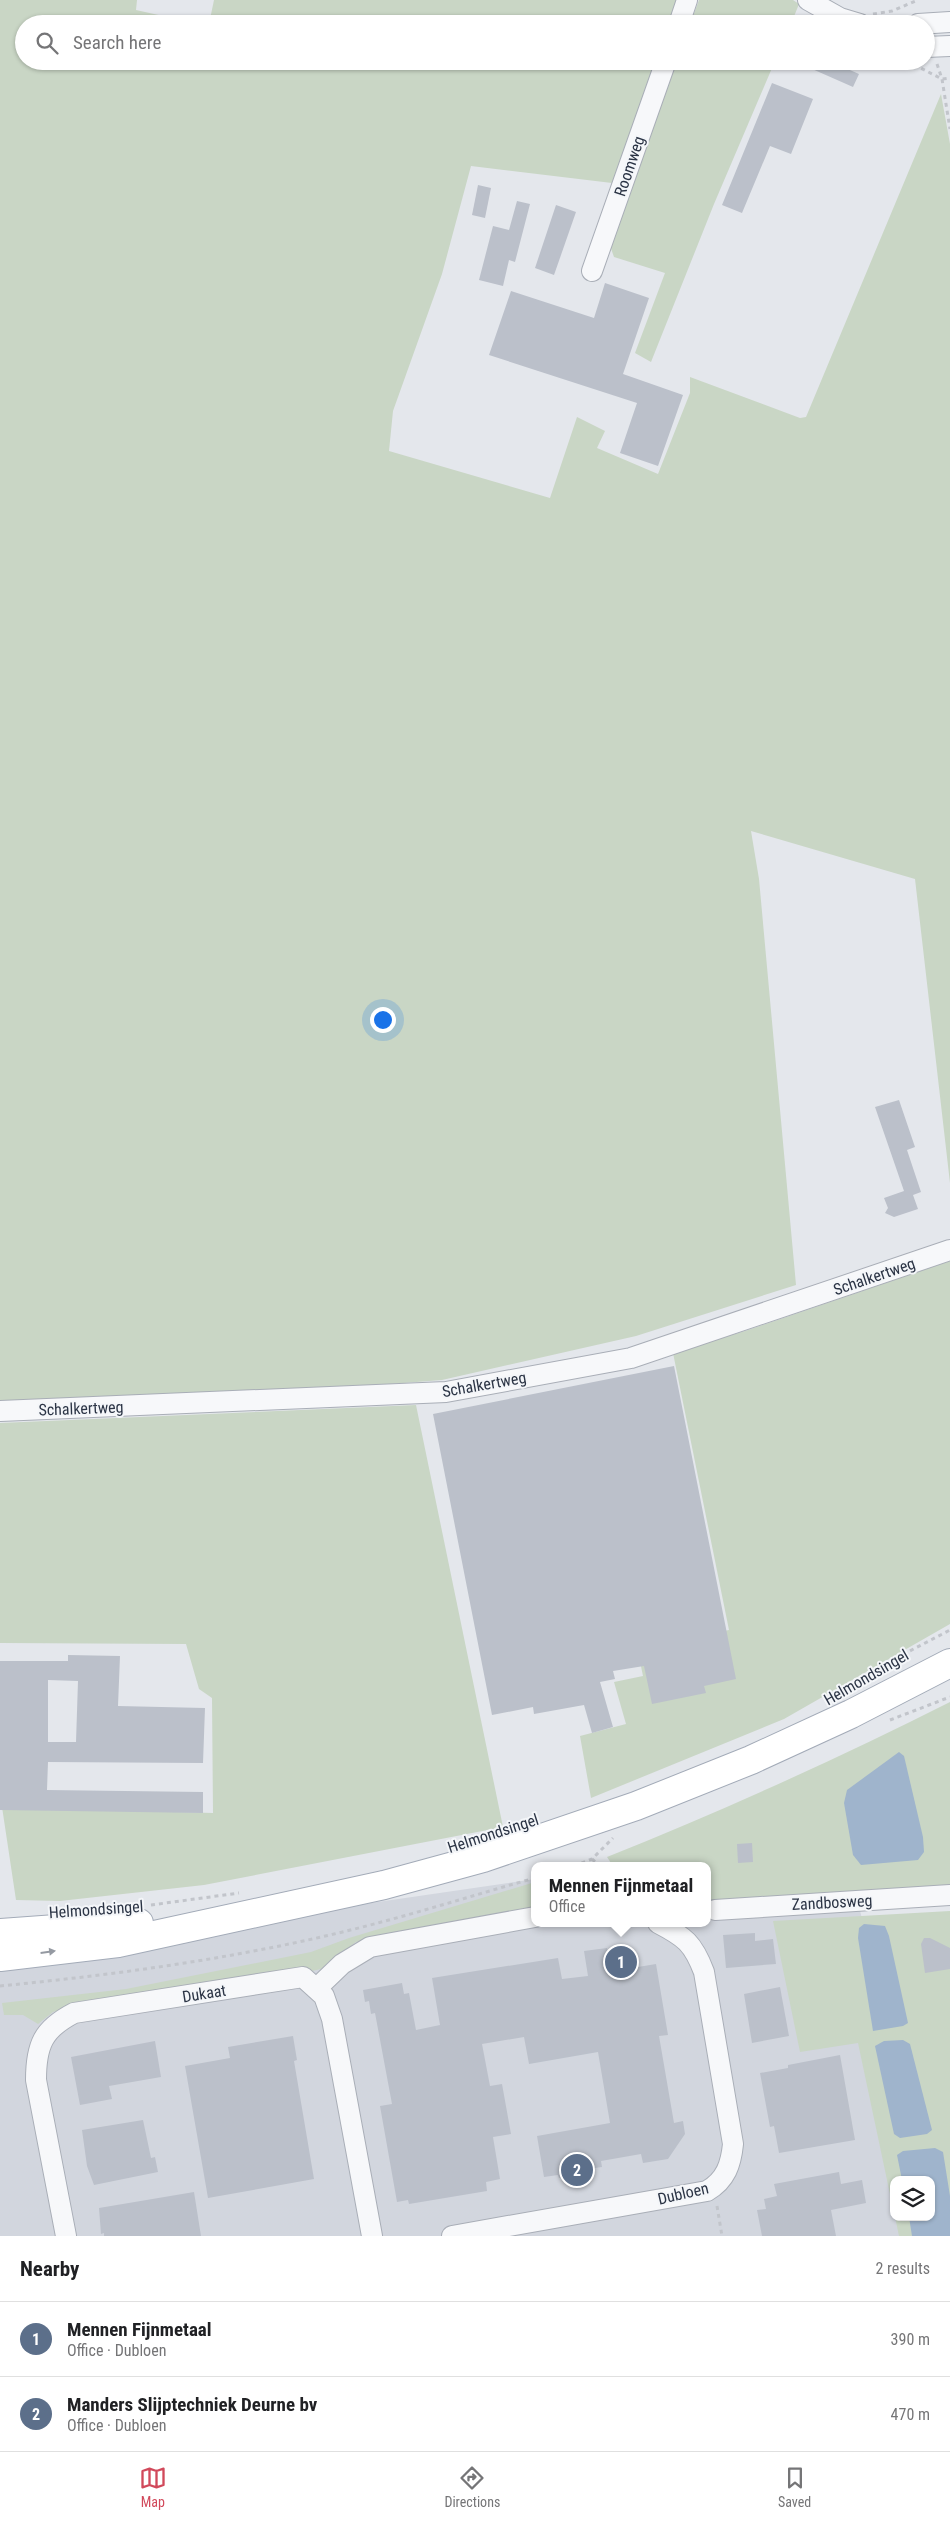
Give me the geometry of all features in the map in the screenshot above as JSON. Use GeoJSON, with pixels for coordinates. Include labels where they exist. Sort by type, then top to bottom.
{"type":"FeatureCollection","features":[{"type":"Feature","properties":{"kind":"main road","name":"Helmondsingel"},"geometry":{"type":"LineString","coordinates":[[0,1957],[118,1942],[384,1885],[483,1858],[583,1826],[751,1760],[851,1714],[950,1663]]}},
{"type":"Feature","properties":{"kind":"main road","name":"Helmondsingel"},"geometry":{"type":"LineString","coordinates":[[0,1933],[216,1920]]}},
{"type":"Feature","properties":{"kind":"street"},"geometry":{"type":"LineString","coordinates":[[682,15],[687,0]]}},
{"type":"Feature","properties":{"kind":"street"},"geometry":{"type":"LineString","coordinates":[[808,0],[835,15]]}},
{"type":"Feature","properties":{"kind":"street"},"geometry":{"type":"LineString","coordinates":[[935,23],[950,22]]}},
{"type":"Feature","properties":{"kind":"street"},"geometry":{"type":"LineString","coordinates":[[935,47],[950,46]]}},
{"type":"Feature","properties":{"kind":"street","name":"Roomweg"},"geometry":{"type":"LineString","coordinates":[[592,271],[663,70]]}},
{"type":"Feature","properties":{"kind":"street","name":"Schalkertweg"},"geometry":{"type":"LineString","coordinates":[[0,1411],[446,1392],[631,1358],[950,1250]]}},
{"type":"Feature","properties":{"kind":"street","name":"Zandbosweg"},"geometry":{"type":"LineString","coordinates":[[715,1910],[950,1895]]}},
{"type":"Feature","properties":{"kind":"street"},"geometry":{"type":"LineString","coordinates":[[372,2236],[332,2019],[324,1996],[317,1988],[342,1964],[370,1947],[531,1918]]}},
{"type":"Feature","properties":{"kind":"street","name":"Dubloen"},"geometry":{"type":"LineString","coordinates":[[452,2236],[707,2191],[715,2186],[728,2170],[733,2144],[704,1972],[696,1951],[690,1942],[665,1927]]}},
{"type":"Feature","properties":{"kind":"street","name":"Dukaat"},"geometry":{"type":"LineString","coordinates":[[66,2236],[36,2080],[36,2060],[44,2036],[57,2022],[74,2013],[303,1977],[317,1988]]}},
{"type":"Feature","properties":{"kind":"path"},"geometry":{"type":"LineString","coordinates":[[862,15],[892,11],[918,0]]}},
{"type":"Feature","properties":{"kind":"path"},"geometry":{"type":"LineString","coordinates":[[924,70],[942,79],[950,78]]}},
{"type":"Feature","properties":{"kind":"path","name":"Helmondsingel"},"geometry":{"type":"LineString","coordinates":[[819,1704],[881,1666],[950,1630]]}},
{"type":"Feature","properties":{"kind":"path"},"geometry":{"type":"LineString","coordinates":[[584,1862],[592,1859],[595,1862]]}},
{"type":"Feature","properties":{"kind":"path"},"geometry":{"type":"LineString","coordinates":[[0,1986],[79,1978],[205,1960],[332,1934],[407,1916],[474,1894],[531,1879]]}},
{"type":"Feature","properties":{"kind":"path","name":"Helmondsingel"},"geometry":{"type":"LineString","coordinates":[[149,1905],[245,1892]]}},
{"type":"Feature","properties":{"kind":"path"},"geometry":{"type":"LineString","coordinates":[[707,2191],[716,2202],[722,2236]]}},
{"type":"Feature","properties":{"kind":"shaded area"},"geometry":{"type":"Polygon","coordinates":[[[826,1778],[928,2176],[890,2176],[890,2221],[934,2221],[943,2236],[0,2236],[0,1957],[531,1880],[531,1927],[711,1927],[711,1863],[826,1778]]]}},
{"type":"Feature","properties":{"kind":"green space"},"geometry":{"type":"Polygon","coordinates":[[[0,0],[137,0],[136,10],[158,15],[15,15],[15,70],[655,70],[612,183],[471,166],[442,274],[393,411],[389,451],[550,498],[577,417],[605,431],[597,448],[658,474],[690,393],[690,377],[800,418],[806,417],[941,94],[950,144],[950,1183],[915,879],[751,831],[759,879],[796,1285],[636,1336],[442,1380],[365,1386],[0,1403],[0,0]]]}},
{"type":"Feature","properties":{"kind":"green space"},"geometry":{"type":"Polygon","coordinates":[[[214,0],[682,0],[676,15],[211,15],[214,0]]]}},
{"type":"Feature","properties":{"kind":"green space"},"geometry":{"type":"Polygon","coordinates":[[[699,0],[793,0],[799,4],[795,15],[693,15],[699,0]]]}},
{"type":"Feature","properties":{"kind":"green space"},"geometry":{"type":"Polygon","coordinates":[[[673,70],[771,70],[714,204],[651,362],[635,353],[665,273],[614,257],[608,240],[673,70]]]}},
{"type":"Feature","properties":{"kind":"green space"},"geometry":{"type":"Polygon","coordinates":[[[950,1261],[950,1624],[784,1719],[591,1798],[580,1736],[626,1724],[614,1682],[643,1676],[637,1647],[729,1630],[673,1353],[745,1331],[950,1261]]]}},
{"type":"Feature","properties":{"kind":"green space"},"geometry":{"type":"Polygon","coordinates":[[[416,1405],[503,1827],[204,1885],[60,1901],[16,1900],[2,1807],[213,1813],[212,1698],[199,1689],[186,1644],[0,1643],[0,1423],[416,1405]]]}},
{"type":"Feature","properties":{"kind":"green space"},"geometry":{"type":"Polygon","coordinates":[[[950,1702],[950,1888],[711,1905],[711,1862],[610,1862],[607,1857],[694,1821],[865,1744],[950,1702]]]}},
{"type":"Feature","properties":{"kind":"green space"},"geometry":{"type":"Polygon","coordinates":[[[531,1883],[531,1911],[356,1942],[321,1969],[78,2006],[53,2012],[38,2024],[23,2015],[4,2015],[2,2003],[126,1989],[311,1952],[349,1938],[531,1883]]]}},
{"type":"Feature","properties":{"kind":"green space"},"geometry":{"type":"Polygon","coordinates":[[[950,1911],[950,2236],[899,2236],[896,2221],[935,2221],[935,2176],[890,2176],[890,2194],[858,2043],[800,2052],[773,1921],[950,1911]]]}},
{"type":"Feature","properties":{"kind":"water"},"geometry":{"type":"Polygon","coordinates":[[[899,1752],[904,1756],[923,1837],[924,1852],[918,1860],[861,1865],[853,1855],[844,1803],[847,1790],[899,1752]]]}},
{"type":"Feature","properties":{"kind":"water"},"geometry":{"type":"Polygon","coordinates":[[[864,1924],[885,1926],[889,1936],[908,2023],[903,2026],[873,2031],[858,1938],[859,1928],[864,1924]]]}},
{"type":"Feature","properties":{"kind":"water"},"geometry":{"type":"Polygon","coordinates":[[[903,2040],[910,2044],[932,2130],[927,2134],[900,2138],[894,2134],[875,2046],[884,2041],[903,2040]]]}},
{"type":"Feature","properties":{"kind":"water"},"geometry":{"type":"Polygon","coordinates":[[[935,2148],[943,2152],[950,2196],[950,2236],[912,2236],[910,2221],[935,2221],[935,2176],[901,2176],[897,2155],[903,2151],[935,2148]]]}},
{"type":"Feature","properties":{"kind":"building"},"geometry":{"type":"Polygon","coordinates":[[[814,70],[850,70],[859,74],[853,87],[814,70]]]}},
{"type":"Feature","properties":{"kind":"building"},"geometry":{"type":"Polygon","coordinates":[[[772,83],[813,99],[791,154],[770,146],[742,213],[722,205],[772,83]]]}},
{"type":"Feature","properties":{"kind":"building"},"geometry":{"type":"Polygon","coordinates":[[[478,185],[491,188],[485,218],[472,215],[478,185]]]}},
{"type":"Feature","properties":{"kind":"building"},"geometry":{"type":"Polygon","coordinates":[[[517,201],[530,204],[515,262],[509,260],[503,286],[479,280],[493,226],[509,230],[517,201]]]}},
{"type":"Feature","properties":{"kind":"building"},"geometry":{"type":"Polygon","coordinates":[[[556,205],[576,212],[554,275],[535,268],[556,205]]]}},
{"type":"Feature","properties":{"kind":"building"},"geometry":{"type":"Polygon","coordinates":[[[605,283],[649,298],[623,374],[683,395],[658,466],[620,453],[637,403],[489,355],[511,291],[594,318],[605,283]]]}},
{"type":"Feature","properties":{"kind":"building"},"geometry":{"type":"Polygon","coordinates":[[[899,1100],[915,1147],[907,1150],[921,1192],[913,1195],[918,1209],[894,1217],[885,1213],[888,1208],[884,1198],[904,1191],[875,1107],[899,1100]]]}},
{"type":"Feature","properties":{"kind":"building"},"geometry":{"type":"Polygon","coordinates":[[[674,1366],[736,1679],[704,1686],[706,1693],[652,1704],[644,1666],[613,1671],[615,1679],[600,1682],[613,1727],[592,1733],[584,1705],[534,1714],[533,1707],[492,1715],[433,1414],[674,1366]]]}},
{"type":"Feature","properties":{"kind":"building"},"geometry":{"type":"Polygon","coordinates":[[[68,1655],[120,1656],[118,1706],[205,1708],[203,1763],[48,1762],[47,1790],[203,1792],[203,1813],[0,1810],[0,1661],[68,1661],[68,1655]],[[48,1680],[48,1742],[76,1742],[78,1681],[48,1680]]]}},
{"type":"Feature","properties":{"kind":"building"},"geometry":{"type":"Polygon","coordinates":[[[752,1843],[753,1862],[738,1863],[737,1844],[752,1843]]]}},
{"type":"Feature","properties":{"kind":"building"},"geometry":{"type":"Polygon","coordinates":[[[755,1933],[755,1941],[773,1939],[776,1964],[726,1968],[723,1935],[755,1933]]]}},
{"type":"Feature","properties":{"kind":"building"},"geometry":{"type":"Polygon","coordinates":[[[924,1938],[930,1938],[950,1948],[950,1969],[925,1973],[921,1944],[924,1938]]]}},
{"type":"Feature","properties":{"kind":"building"},"geometry":{"type":"Polygon","coordinates":[[[607,1948],[608,1954],[630,1951],[632,1968],[656,1964],[668,2035],[659,2036],[674,2123],[683,2121],[685,2134],[668,2159],[643,2163],[641,2154],[601,2161],[602,2167],[587,2169],[588,2173],[559,2178],[558,2175],[544,2177],[537,2136],[610,2123],[598,2052],[529,2064],[524,2037],[482,2044],[490,2086],[502,2084],[511,2134],[493,2137],[500,2179],[486,2182],[487,2191],[409,2204],[408,2200],[397,2202],[380,2106],[392,2104],[375,2013],[371,2014],[369,2001],[365,2002],[363,1990],[402,1983],[404,1994],[409,1993],[416,2030],[440,2025],[432,1978],[558,1958],[562,1979],[588,1976],[584,1951],[607,1948]]]}},
{"type":"Feature","properties":{"kind":"building"},"geometry":{"type":"Polygon","coordinates":[[[780,1987],[789,2036],[752,2043],[744,1994],[780,1987]]]}},
{"type":"Feature","properties":{"kind":"building"},"geometry":{"type":"Polygon","coordinates":[[[293,2036],[297,2060],[294,2061],[314,2179],[208,2198],[185,2066],[230,2058],[228,2047],[293,2036]]]}},
{"type":"Feature","properties":{"kind":"building"},"geometry":{"type":"Polygon","coordinates":[[[155,2041],[161,2077],[109,2086],[112,2099],[80,2105],[71,2057],[155,2041]]]}},
{"type":"Feature","properties":{"kind":"building"},"geometry":{"type":"Polygon","coordinates":[[[840,2055],[855,2140],[779,2153],[774,2126],[770,2127],[760,2073],[788,2068],[788,2065],[840,2055]]]}},
{"type":"Feature","properties":{"kind":"building"},"geometry":{"type":"Polygon","coordinates":[[[143,2120],[151,2158],[155,2157],[158,2172],[94,2185],[87,2166],[82,2130],[143,2120]]]}},
{"type":"Feature","properties":{"kind":"building"},"geometry":{"type":"Polygon","coordinates":[[[839,2172],[841,2184],[862,2180],[866,2203],[831,2210],[836,2236],[762,2236],[757,2210],[766,2209],[764,2199],[777,2196],[774,2184],[839,2172]]]}},
{"type":"Feature","properties":{"kind":"building"},"geometry":{"type":"Polygon","coordinates":[[[194,2192],[201,2236],[104,2236],[104,2233],[101,2234],[99,2208],[194,2192]]]}},
{"type":"Feature","properties":{"kind":"place","name":"Mennen Fijnmetaal"},"geometry":{"type":"Point","coordinates":[621,1962]}},
{"type":"Feature","properties":{"kind":"place","name":"Manders Slijptechniek Deurne bv"},"geometry":{"type":"Point","coordinates":[577,2170]}}]}
